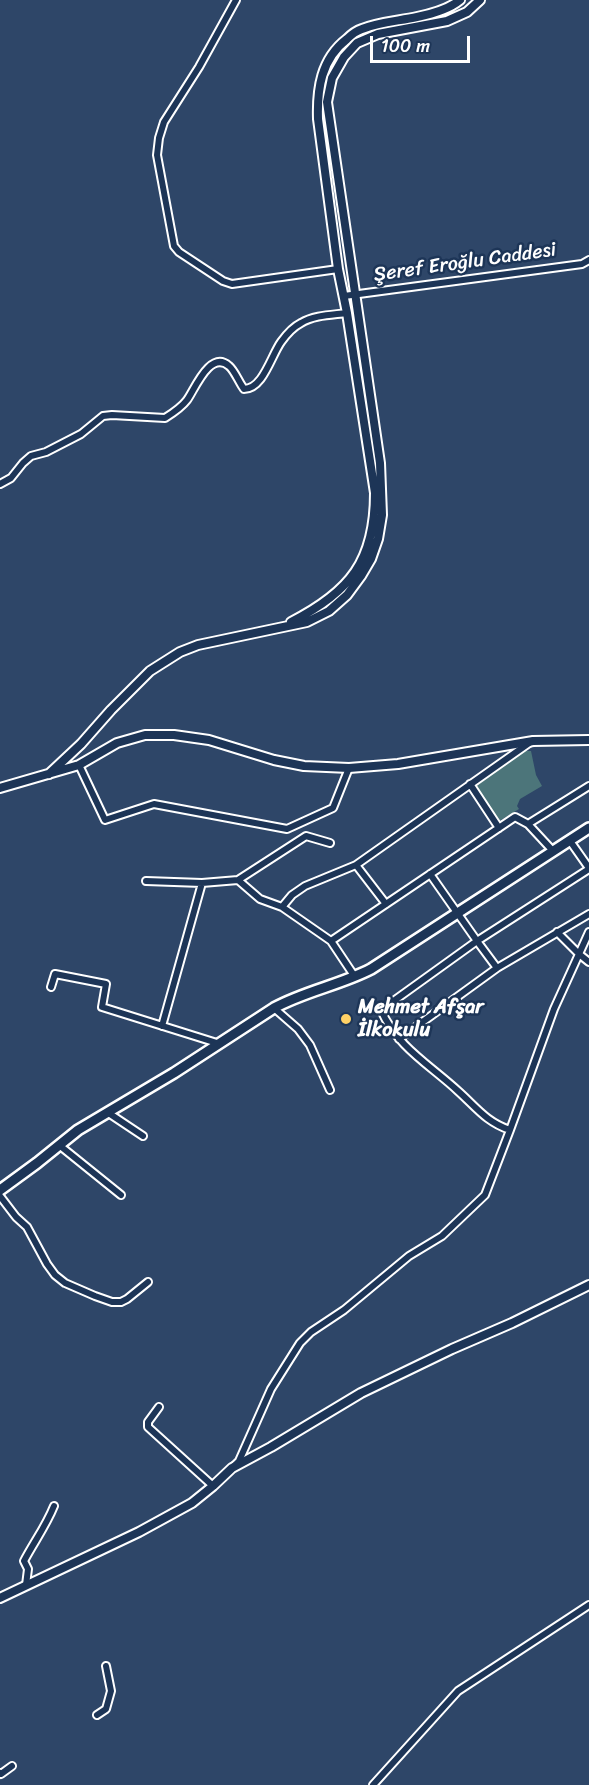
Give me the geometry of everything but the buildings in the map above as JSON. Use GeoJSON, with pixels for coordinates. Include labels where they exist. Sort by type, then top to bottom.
{"type":"FeatureCollection","features":[{"type":"Feature","properties":{"kind":"main road"},"geometry":{"type":"LineString","coordinates":[[0,1190],[78,1130],[174,1073],[217,1043],[288,1000],[372,969],[589,828]]}},
{"type":"Feature","properties":{"kind":"street"},"geometry":{"type":"LineString","coordinates":[[236,0],[165,122],[159,138],[157,154],[174,246],[179,252],[223,281],[232,284],[338,269]]}},
{"type":"Feature","properties":{"kind":"street"},"geometry":{"type":"LineString","coordinates":[[281,627],[329,599],[353,576],[364,557],[375,518],[375,493],[338,269],[318,119],[317,97],[322,75],[331,56],[359,29],[437,13],[460,0]]}},
{"type":"Feature","properties":{"kind":"street"},"geometry":{"type":"LineString","coordinates":[[49,774],[81,744],[135,684],[164,662],[198,645],[307,622],[329,611],[362,576],[378,539],[382,515],[380,463],[327,102],[332,78],[344,57],[357,44],[378,34],[447,21],[467,12],[480,0]]}},
{"type":"Feature","properties":{"kind":"street","name":"Şeref Eroğlu Caddesi"},"geometry":{"type":"LineString","coordinates":[[344,296],[582,264],[589,260]]}},
{"type":"Feature","properties":{"kind":"street"},"geometry":{"type":"LineString","coordinates":[[0,484],[11,478],[31,456],[46,452],[81,434],[103,416],[165,418],[189,398],[201,375],[215,364],[222,363],[230,366],[244,389],[249,389],[259,380],[282,340],[294,328],[310,319],[347,313]]}},
{"type":"Feature","properties":{"kind":"street"},"geometry":{"type":"LineString","coordinates":[[0,788],[79,765],[117,743],[145,735],[174,735],[209,740],[274,760],[304,766],[349,768],[398,764],[533,741],[589,740]]}},
{"type":"Feature","properties":{"kind":"street"},"geometry":{"type":"LineString","coordinates":[[282,907],[304,886],[356,865],[533,741]]}},
{"type":"Feature","properties":{"kind":"street"},"geometry":{"type":"LineString","coordinates":[[79,765],[105,820],[154,804],[287,829],[333,808],[349,768]]}},
{"type":"Feature","properties":{"kind":"street"},"geometry":{"type":"LineString","coordinates":[[471,784],[499,828]]}},
{"type":"Feature","properties":{"kind":"street"},"geometry":{"type":"LineString","coordinates":[[528,824],[589,786]]}},
{"type":"Feature","properties":{"kind":"street"},"geometry":{"type":"LineString","coordinates":[[331,941],[515,817],[528,824],[553,851]]}},
{"type":"Feature","properties":{"kind":"street"},"geometry":{"type":"LineString","coordinates":[[146,881],[202,883],[238,880],[306,836],[330,843]]}},
{"type":"Feature","properties":{"kind":"street"},"geometry":{"type":"LineString","coordinates":[[510,1130],[491,1122],[458,1090],[410,1052],[387,1024],[381,1010],[477,941],[589,869],[570,841]]}},
{"type":"Feature","properties":{"kind":"street"},"geometry":{"type":"LineString","coordinates":[[356,865],[386,903]]}},
{"type":"Feature","properties":{"kind":"street"},"geometry":{"type":"LineString","coordinates":[[430,874],[497,968]]}},
{"type":"Feature","properties":{"kind":"street"},"geometry":{"type":"LineString","coordinates":[[238,880],[260,899],[282,907],[331,941],[355,977]]}},
{"type":"Feature","properties":{"kind":"street"},"geometry":{"type":"LineString","coordinates":[[162,1026],[202,883]]}},
{"type":"Feature","properties":{"kind":"street"},"geometry":{"type":"LineString","coordinates":[[399,1039],[497,968],[589,914]]}},
{"type":"Feature","properties":{"kind":"street"},"geometry":{"type":"LineString","coordinates":[[557,932],[589,962]]}},
{"type":"Feature","properties":{"kind":"street"},"geometry":{"type":"LineString","coordinates":[[0,1598],[139,1532],[192,1503],[213,1486],[239,1461],[272,1389],[300,1343],[409,1256],[442,1236],[485,1195],[554,1009],[589,932]]}},
{"type":"Feature","properties":{"kind":"street"},"geometry":{"type":"LineString","coordinates":[[51,987],[56,974],[106,984],[102,1007],[217,1043]]}},
{"type":"Feature","properties":{"kind":"street"},"geometry":{"type":"LineString","coordinates":[[274,1008],[298,1029],[310,1045],[330,1090]]}},
{"type":"Feature","properties":{"kind":"street"},"geometry":{"type":"LineString","coordinates":[[107,1112],[142,1137]]}},
{"type":"Feature","properties":{"kind":"street"},"geometry":{"type":"LineString","coordinates":[[59,1145],[121,1195]]}},
{"type":"Feature","properties":{"kind":"street"},"geometry":{"type":"LineString","coordinates":[[0,1196],[27,1227],[51,1269],[65,1283],[112,1302],[121,1302],[148,1282]]}},
{"type":"Feature","properties":{"kind":"street"},"geometry":{"type":"LineString","coordinates":[[232,1468],[361,1393],[589,1285]]}},
{"type":"Feature","properties":{"kind":"street"},"geometry":{"type":"LineString","coordinates":[[159,1407],[148,1422],[148,1427],[213,1486]]}},
{"type":"Feature","properties":{"kind":"street"},"geometry":{"type":"LineString","coordinates":[[26,1585],[28,1569],[24,1561],[54,1506]]}},
{"type":"Feature","properties":{"kind":"street"},"geometry":{"type":"LineString","coordinates":[[373,1785],[458,1691],[589,1605]]}},
{"type":"Feature","properties":{"kind":"street"},"geometry":{"type":"LineString","coordinates":[[97,1715],[106,1709],[111,1690],[106,1666]]}},
{"type":"Feature","properties":{"kind":"street"},"geometry":{"type":"LineString","coordinates":[[0,1774],[12,1766]]}},
{"type":"Feature","properties":{"kind":"green space"},"geometry":{"type":"Polygon","coordinates":[[[524,751],[531,751],[536,775],[542,786],[520,799],[517,806],[519,809],[499,821],[476,786],[524,751]]]}},
{"type":"Feature","properties":{"kind":"place","name":"Mehmet Afşar İlkokulu"},"geometry":{"type":"Point","coordinates":[346,1019]}}]}
